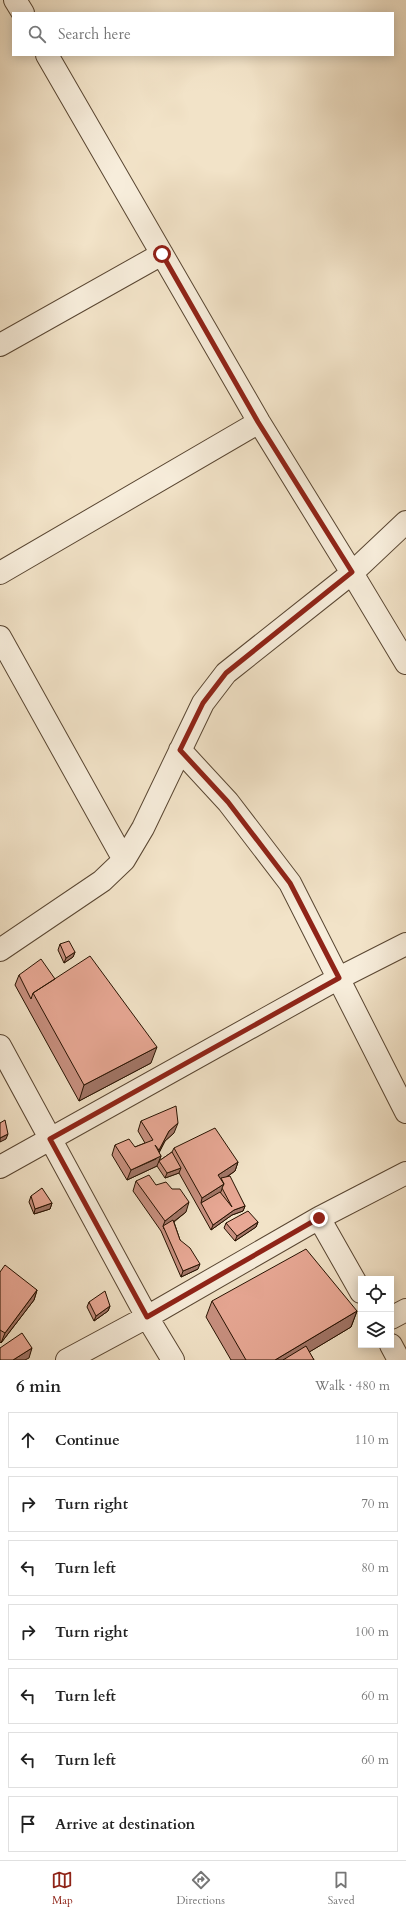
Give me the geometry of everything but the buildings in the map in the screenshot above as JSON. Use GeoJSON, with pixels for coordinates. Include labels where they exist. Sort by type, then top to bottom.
{"type":"FeatureCollection","features":[{"type":"Feature","properties":{"kind":"street"},"geometry":{"type":"LineString","coordinates":[[15,0],[21,12]]}},
{"type":"Feature","properties":{"kind":"street"},"geometry":{"type":"LineString","coordinates":[[48,56],[258,422],[352,572],[406,663]]}},
{"type":"Feature","properties":{"kind":"street"},"geometry":{"type":"LineString","coordinates":[[0,344],[162,254]]}},
{"type":"Feature","properties":{"kind":"street"},"geometry":{"type":"LineString","coordinates":[[0,573],[258,422]]}},
{"type":"Feature","properties":{"kind":"street"},"geometry":{"type":"LineString","coordinates":[[0,950],[102,881],[124,860],[143,828],[203,703],[226,673],[352,572],[406,522]]}},
{"type":"Feature","properties":{"kind":"street"},"geometry":{"type":"LineString","coordinates":[[0,638],[124,860]]}},
{"type":"Feature","properties":{"kind":"street"},"geometry":{"type":"LineString","coordinates":[[180,750],[228,802],[290,883],[406,1112]]}},
{"type":"Feature","properties":{"kind":"street"},"geometry":{"type":"LineString","coordinates":[[0,1166],[339,978],[406,944]]}},
{"type":"Feature","properties":{"kind":"street"},"geometry":{"type":"LineString","coordinates":[[0,1046],[147,1317],[173,1360]]}},
{"type":"Feature","properties":{"kind":"street"},"geometry":{"type":"LineString","coordinates":[[67,1360],[147,1317],[319,1218],[406,1173]]}},
{"type":"Feature","properties":{"kind":"street"},"geometry":{"type":"LineString","coordinates":[[319,1218],[358,1287]]}},
{"type":"Feature","properties":{"kind":"street"},"geometry":{"type":"LineString","coordinates":[[394,1316],[406,1310]]}},
{"type":"Feature","properties":{"kind":"street"},"geometry":{"type":"LineString","coordinates":[[393,1348],[399,1360]]}},
{"type":"Feature","properties":{"kind":"route"},"geometry":{"type":"LineString","coordinates":[[162,254],[258,422],[352,572],[226,673],[203,703],[180,750],[228,802],[290,883],[339,978],[50,1139],[147,1317],[319,1218]]}}]}
